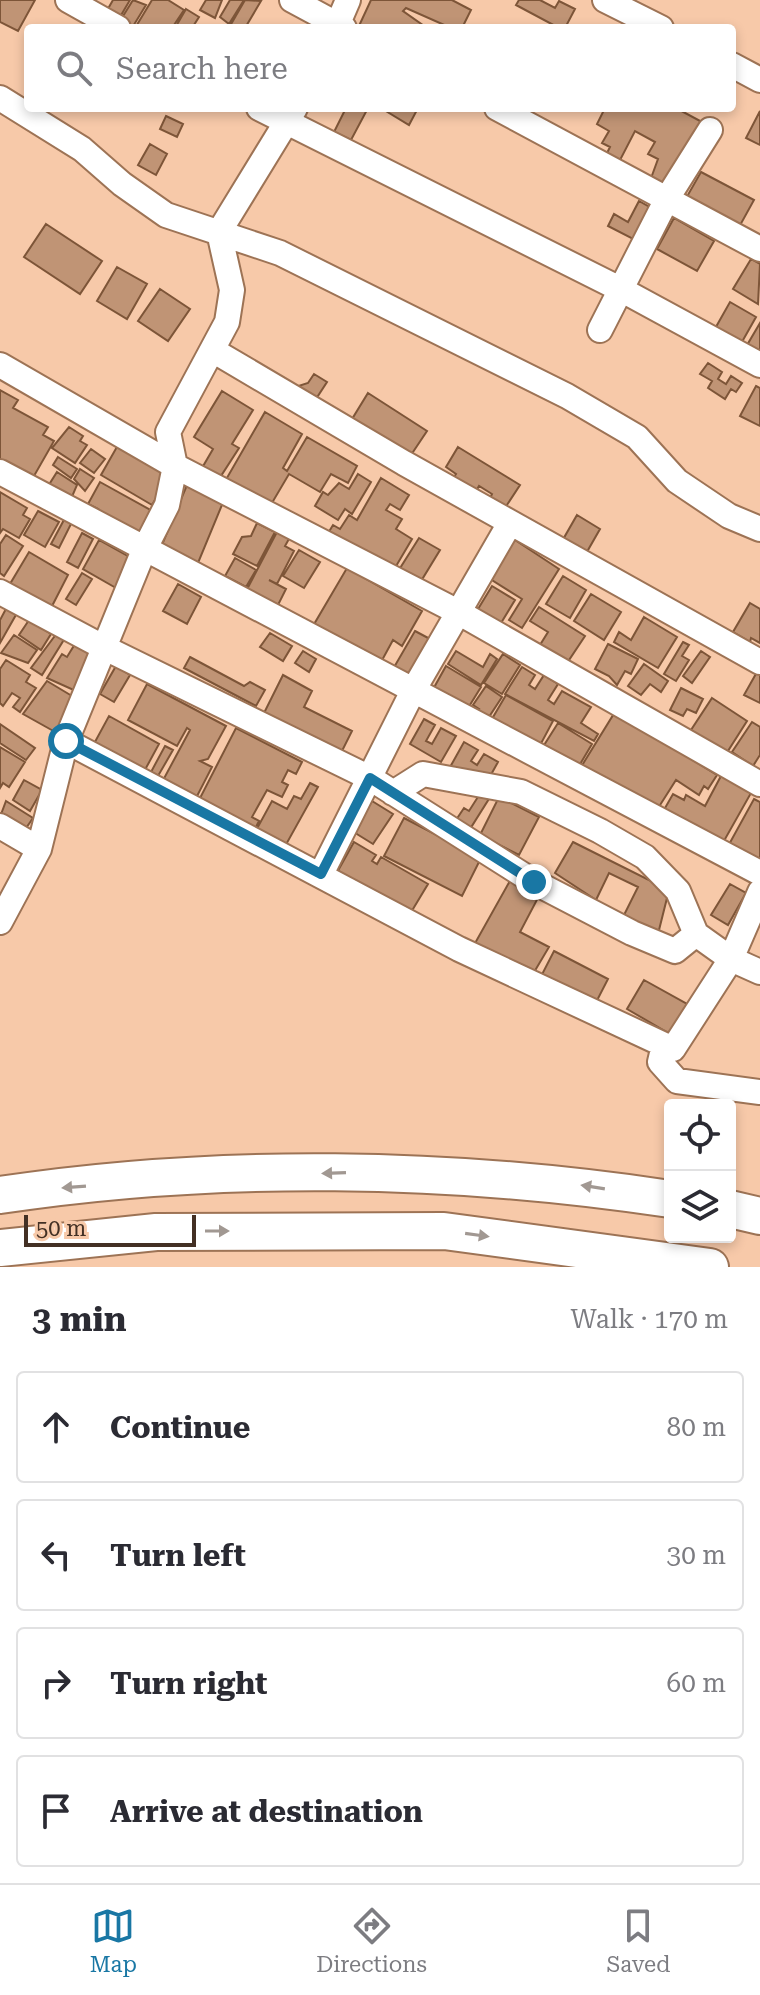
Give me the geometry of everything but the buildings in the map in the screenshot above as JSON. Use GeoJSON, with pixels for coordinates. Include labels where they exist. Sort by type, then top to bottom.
{"type":"FeatureCollection","features":[{"type":"Feature","properties":{"kind":"highway"},"geometry":{"type":"LineString","coordinates":[[0,1195],[199,1177],[367,1172],[557,1182],[664,1198]]}},
{"type":"Feature","properties":{"kind":"highway"},"geometry":{"type":"LineString","coordinates":[[736,1210],[760,1216]]}},
{"type":"Feature","properties":{"kind":"highway"},"geometry":{"type":"LineString","coordinates":[[0,1248],[156,1232],[444,1231],[710,1267]]}},
{"type":"Feature","properties":{"kind":"street"},"geometry":{"type":"LineString","coordinates":[[68,0],[111,24]]}},
{"type":"Feature","properties":{"kind":"street"},"geometry":{"type":"LineString","coordinates":[[292,0],[334,24]]}},
{"type":"Feature","properties":{"kind":"street"},"geometry":{"type":"LineString","coordinates":[[340,24],[348,0]]}},
{"type":"Feature","properties":{"kind":"street"},"geometry":{"type":"LineString","coordinates":[[605,0],[653,24]]}},
{"type":"Feature","properties":{"kind":"street"},"geometry":{"type":"LineString","coordinates":[[736,67],[760,80]]}},
{"type":"Feature","properties":{"kind":"street"},"geometry":{"type":"LineString","coordinates":[[0,98],[82,149],[122,184],[166,215],[280,253],[567,396],[637,437],[677,481],[729,516],[760,529]]}},
{"type":"Feature","properties":{"kind":"street"},"geometry":{"type":"LineString","coordinates":[[505,112],[760,249]]}},
{"type":"Feature","properties":{"kind":"street"},"geometry":{"type":"LineString","coordinates":[[0,922],[39,849],[66,741],[144,550],[167,505],[175,466],[168,432],[227,322],[232,290],[219,232],[291,116],[760,365]]}},
{"type":"Feature","properties":{"kind":"street"},"geometry":{"type":"LineString","coordinates":[[600,330],[668,197],[710,130]]}},
{"type":"Feature","properties":{"kind":"street"},"geometry":{"type":"LineString","coordinates":[[214,351],[510,523],[760,662]]}},
{"type":"Feature","properties":{"kind":"street"},"geometry":{"type":"LineString","coordinates":[[0,365],[175,466],[458,612],[758,781]]}},
{"type":"Feature","properties":{"kind":"street"},"geometry":{"type":"LineString","coordinates":[[0,472],[760,873]]}},
{"type":"Feature","properties":{"kind":"street"},"geometry":{"type":"LineString","coordinates":[[321,874],[414,689],[510,523]]}},
{"type":"Feature","properties":{"kind":"street"},"geometry":{"type":"LineString","coordinates":[[0,592],[105,648],[370,778],[534,882],[632,933],[675,951],[696,934]]}},
{"type":"Feature","properties":{"kind":"street"},"geometry":{"type":"LineString","coordinates":[[66,741],[459,949],[673,1049],[731,959],[760,892]]}},
{"type":"Feature","properties":{"kind":"street"},"geometry":{"type":"LineString","coordinates":[[393,793],[423,774],[521,792],[645,857],[678,891],[696,934],[731,959],[760,972]]}},
{"type":"Feature","properties":{"kind":"street"},"geometry":{"type":"LineString","coordinates":[[0,826],[39,849]]}},
{"type":"Feature","properties":{"kind":"street"},"geometry":{"type":"LineString","coordinates":[[664,1045],[660,1062],[677,1081],[760,1092]]}},
{"type":"Feature","properties":{"kind":"route"},"geometry":{"type":"LineString","coordinates":[[66,741],[321,874],[370,778],[534,882]]}}]}
